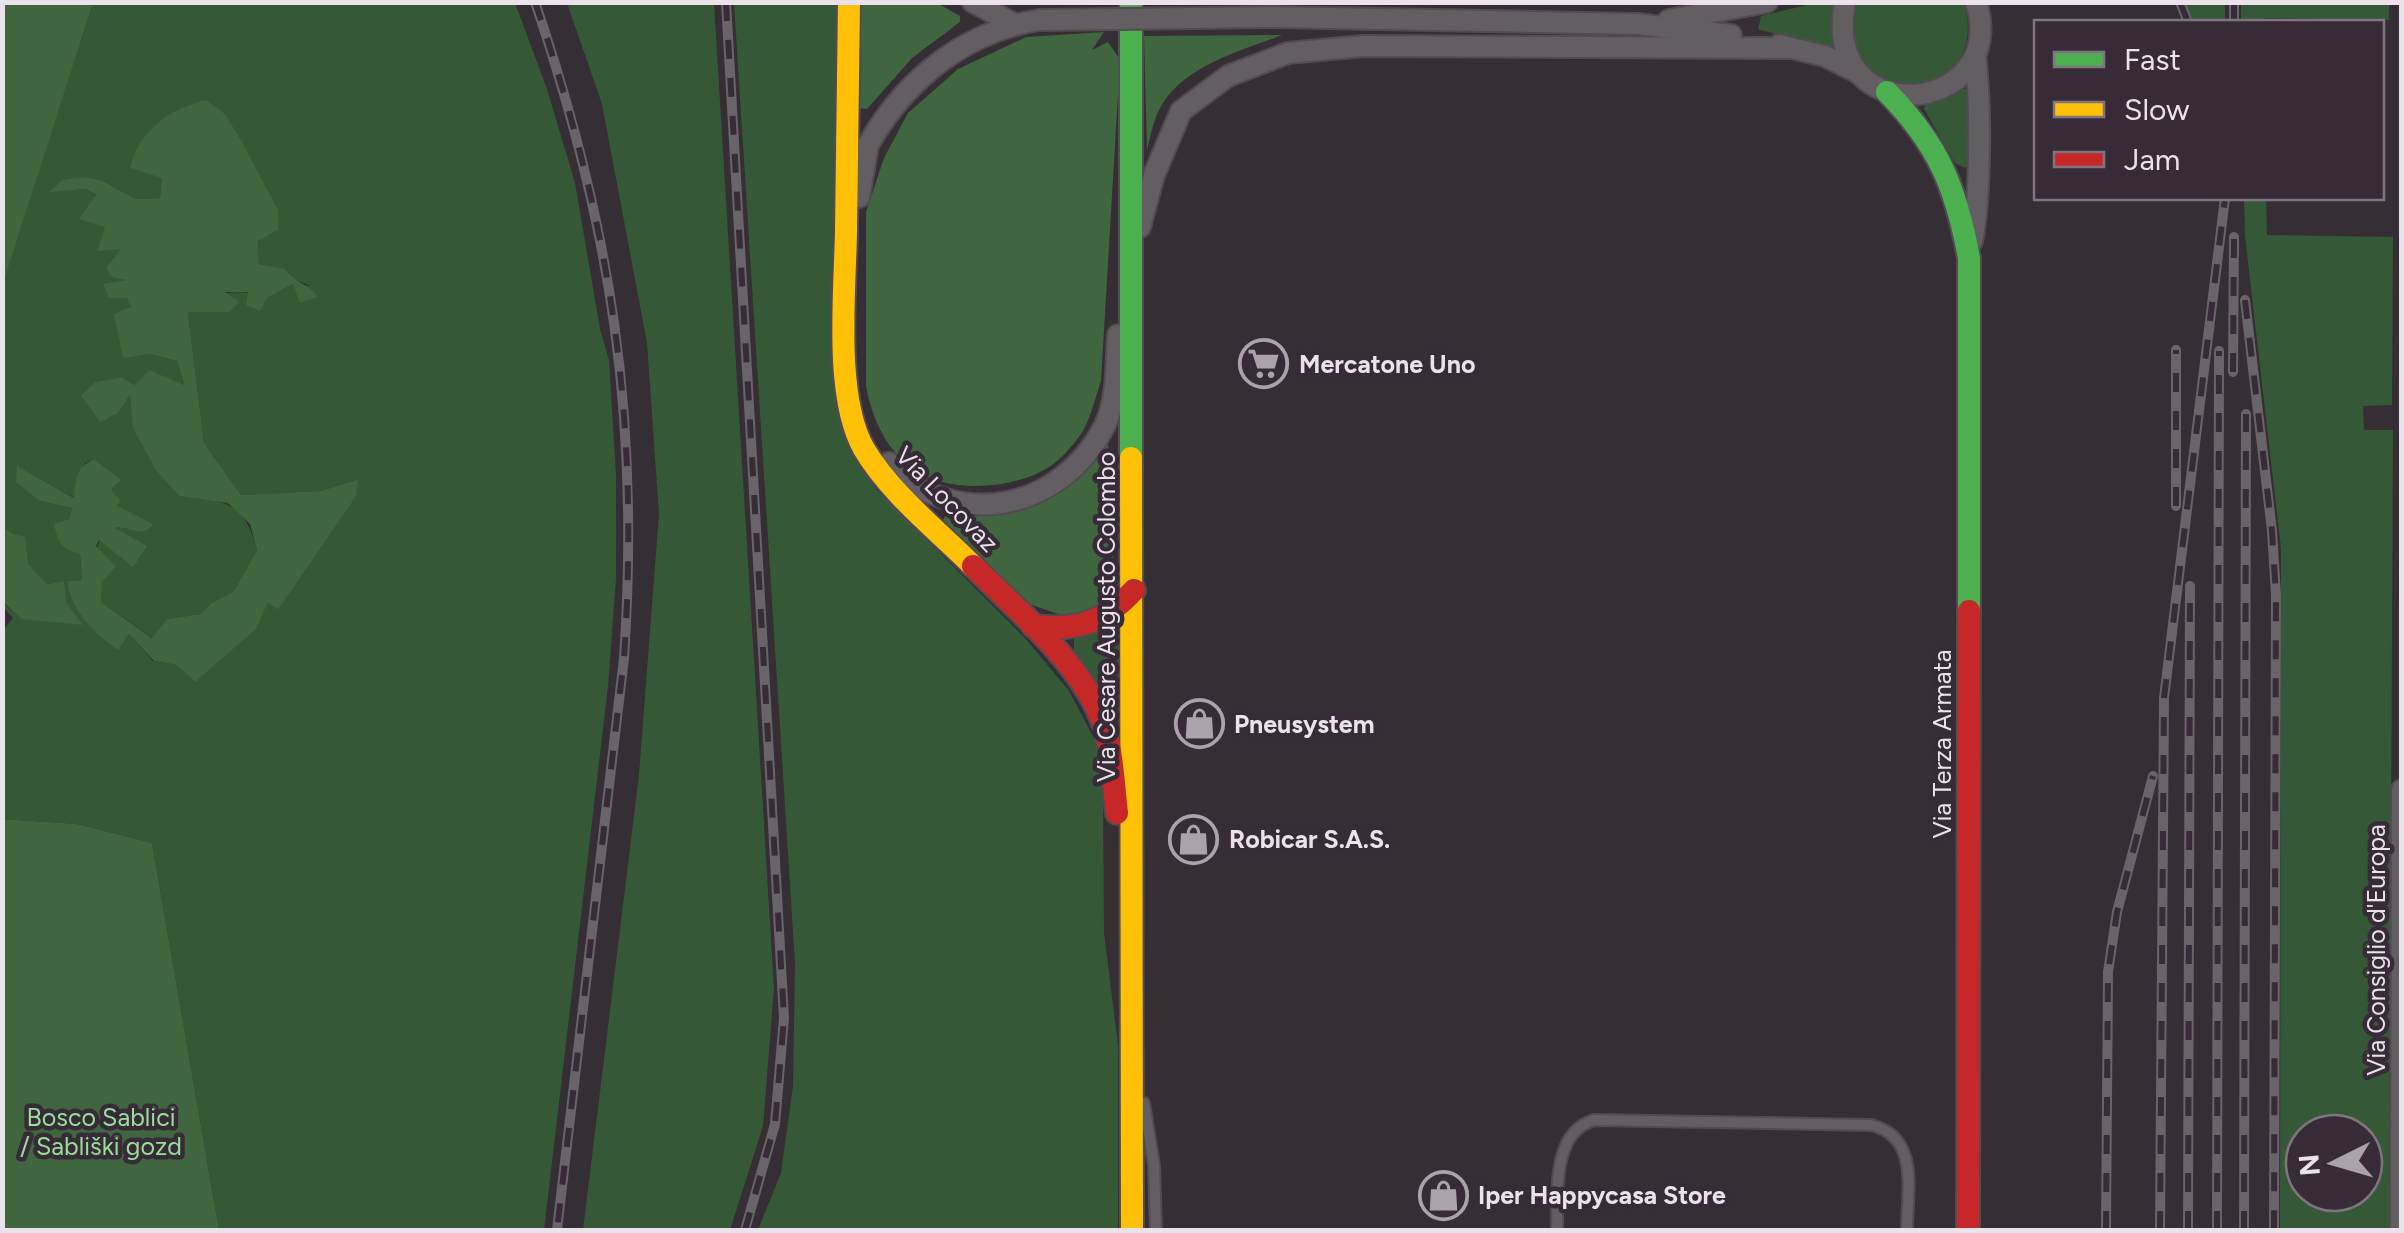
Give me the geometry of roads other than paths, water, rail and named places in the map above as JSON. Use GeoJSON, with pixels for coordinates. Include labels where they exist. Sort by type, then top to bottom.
{"type":"FeatureCollection","features":[{"type":"Feature","properties":{"kind":"main road","name":"Via Locovaz"},"geometry":{"type":"LineString","coordinates":[[849,2],[846,393],[852,424],[865,451],[899,492],[1033,626],[1082,683],[1096,706],[1107,735],[1134,932]]}},
{"type":"Feature","properties":{"kind":"main road","name":"Via Cesare Augusto Colombo"},"geometry":{"type":"LineString","coordinates":[[1131,2],[1132,1230]]}},
{"type":"Feature","properties":{"kind":"main road","name":"Via Terza Armata"},"geometry":{"type":"LineString","coordinates":[[1886,92],[1923,128],[1936,149],[1953,184],[1969,258],[1968,1230]]}},
{"type":"Feature","properties":{"kind":"main road"},"geometry":{"type":"LineString","coordinates":[[1033,626],[1060,630],[1098,622],[1118,609],[1134,590]]}},
{"type":"Feature","properties":{"kind":"street"},"geometry":{"type":"LineString","coordinates":[[973,2],[1014,24]]}},
{"type":"Feature","properties":{"kind":"street","name":"Via Terza Armata"},"geometry":{"type":"LineString","coordinates":[[1637,24],[1767,2]]}},
{"type":"Feature","properties":{"kind":"street"},"geometry":{"type":"LineString","coordinates":[[1845,2],[1841,25],[1844,50],[1857,72]]}},
{"type":"Feature","properties":{"kind":"street","name":"Via Terza Armata"},"geometry":{"type":"LineString","coordinates":[[1969,258],[1974,233],[1975,56],[1981,37],[1981,7]]}},
{"type":"Feature","properties":{"kind":"street","name":"Via Terza Armata"},"geometry":{"type":"LineString","coordinates":[[845,188],[905,90],[928,68],[1014,24],[1039,20],[1274,17],[1637,24],[1736,36],[1825,56],[1886,92]]}},
{"type":"Feature","properties":{"kind":"street","name":"Via Terza Armata"},"geometry":{"type":"LineString","coordinates":[[1133,253],[1154,174],[1181,112],[1228,76],[1288,53],[1364,46],[1791,48]]}},
{"type":"Feature","properties":{"kind":"street"},"geometry":{"type":"LineString","coordinates":[[1886,92],[1918,96],[1948,87],[1964,74],[1975,56]]}},
{"type":"Feature","properties":{"kind":"street","name":"Via Locovaz"},"geometry":{"type":"LineString","coordinates":[[868,145],[858,202],[860,406],[882,455],[908,481],[966,504],[1021,500],[1046,491],[1072,471],[1105,425],[1114,398],[1120,283],[1133,212]]}},
{"type":"Feature","properties":{"kind":"street","name":"Via Consiglio d'Europa"},"geometry":{"type":"LineString","coordinates":[[2400,1230],[2402,790]]}},
{"type":"Feature","properties":{"kind":"lane"},"geometry":{"type":"LineString","coordinates":[[1133,1064],[1148,1115],[1156,1230]]}},
{"type":"Feature","properties":{"kind":"lane"},"geometry":{"type":"LineString","coordinates":[[1557,1230],[1562,1156],[1579,1124],[1594,1120],[1871,1125],[1887,1129],[1901,1141],[1906,1159],[1908,1230]]}},
{"type":"Feature","properties":{"kind":"railway"},"geometry":{"type":"LineString","coordinates":[[535,2],[584,167],[601,246],[623,405],[628,487],[624,658],[557,1230]]}},
{"type":"Feature","properties":{"kind":"railway"},"geometry":{"type":"LineString","coordinates":[[726,2],[784,1018],[775,1124],[745,1230]]}},
{"type":"Feature","properties":{"kind":"railway"},"geometry":{"type":"LineString","coordinates":[[2180,2],[2187,20]]}},
{"type":"Feature","properties":{"kind":"railway"},"geometry":{"type":"LineString","coordinates":[[2234,2],[2234,20]]}},
{"type":"Feature","properties":{"kind":"railway"},"geometry":{"type":"LineString","coordinates":[[2160,1230],[2164,698],[2225,200]]}},
{"type":"Feature","properties":{"kind":"railway"},"geometry":{"type":"LineString","coordinates":[[2233,372],[2234,237]]}},
{"type":"Feature","properties":{"kind":"railway"},"geometry":{"type":"LineString","coordinates":[[2245,300],[2276,595],[2274,1230]]}},
{"type":"Feature","properties":{"kind":"railway"},"geometry":{"type":"LineString","coordinates":[[2176,350],[2176,506]]}},
{"type":"Feature","properties":{"kind":"railway"},"geometry":{"type":"LineString","coordinates":[[2217,1230],[2219,351]]}},
{"type":"Feature","properties":{"kind":"railway"},"geometry":{"type":"LineString","coordinates":[[2244,1230],[2246,414]]}},
{"type":"Feature","properties":{"kind":"railway"},"geometry":{"type":"LineString","coordinates":[[2188,1230],[2190,586]]}},
{"type":"Feature","properties":{"kind":"railway"},"geometry":{"type":"LineString","coordinates":[[2106,1230],[2108,972],[2117,912],[2153,776]]}},
{"type":"Feature","properties":{"kind":"place","name":"Mercatone Uno"},"geometry":{"type":"Point","coordinates":[1264,364]}},
{"type":"Feature","properties":{"kind":"place","name":"Pneusystem"},"geometry":{"type":"Point","coordinates":[1199,724]}},
{"type":"Feature","properties":{"kind":"place","name":"Robicar S.A.S."},"geometry":{"type":"Point","coordinates":[1194,839]}},
{"type":"Feature","properties":{"kind":"place","name":"Iper Happycasa Store"},"geometry":{"type":"Point","coordinates":[1443,1195]}},
{"type":"Feature","properties":{"kind":"park label","name":"Bosco Sablici / Sabliški gozd"},"geometry":{"type":"Point","coordinates":[101,1132]}}]}
